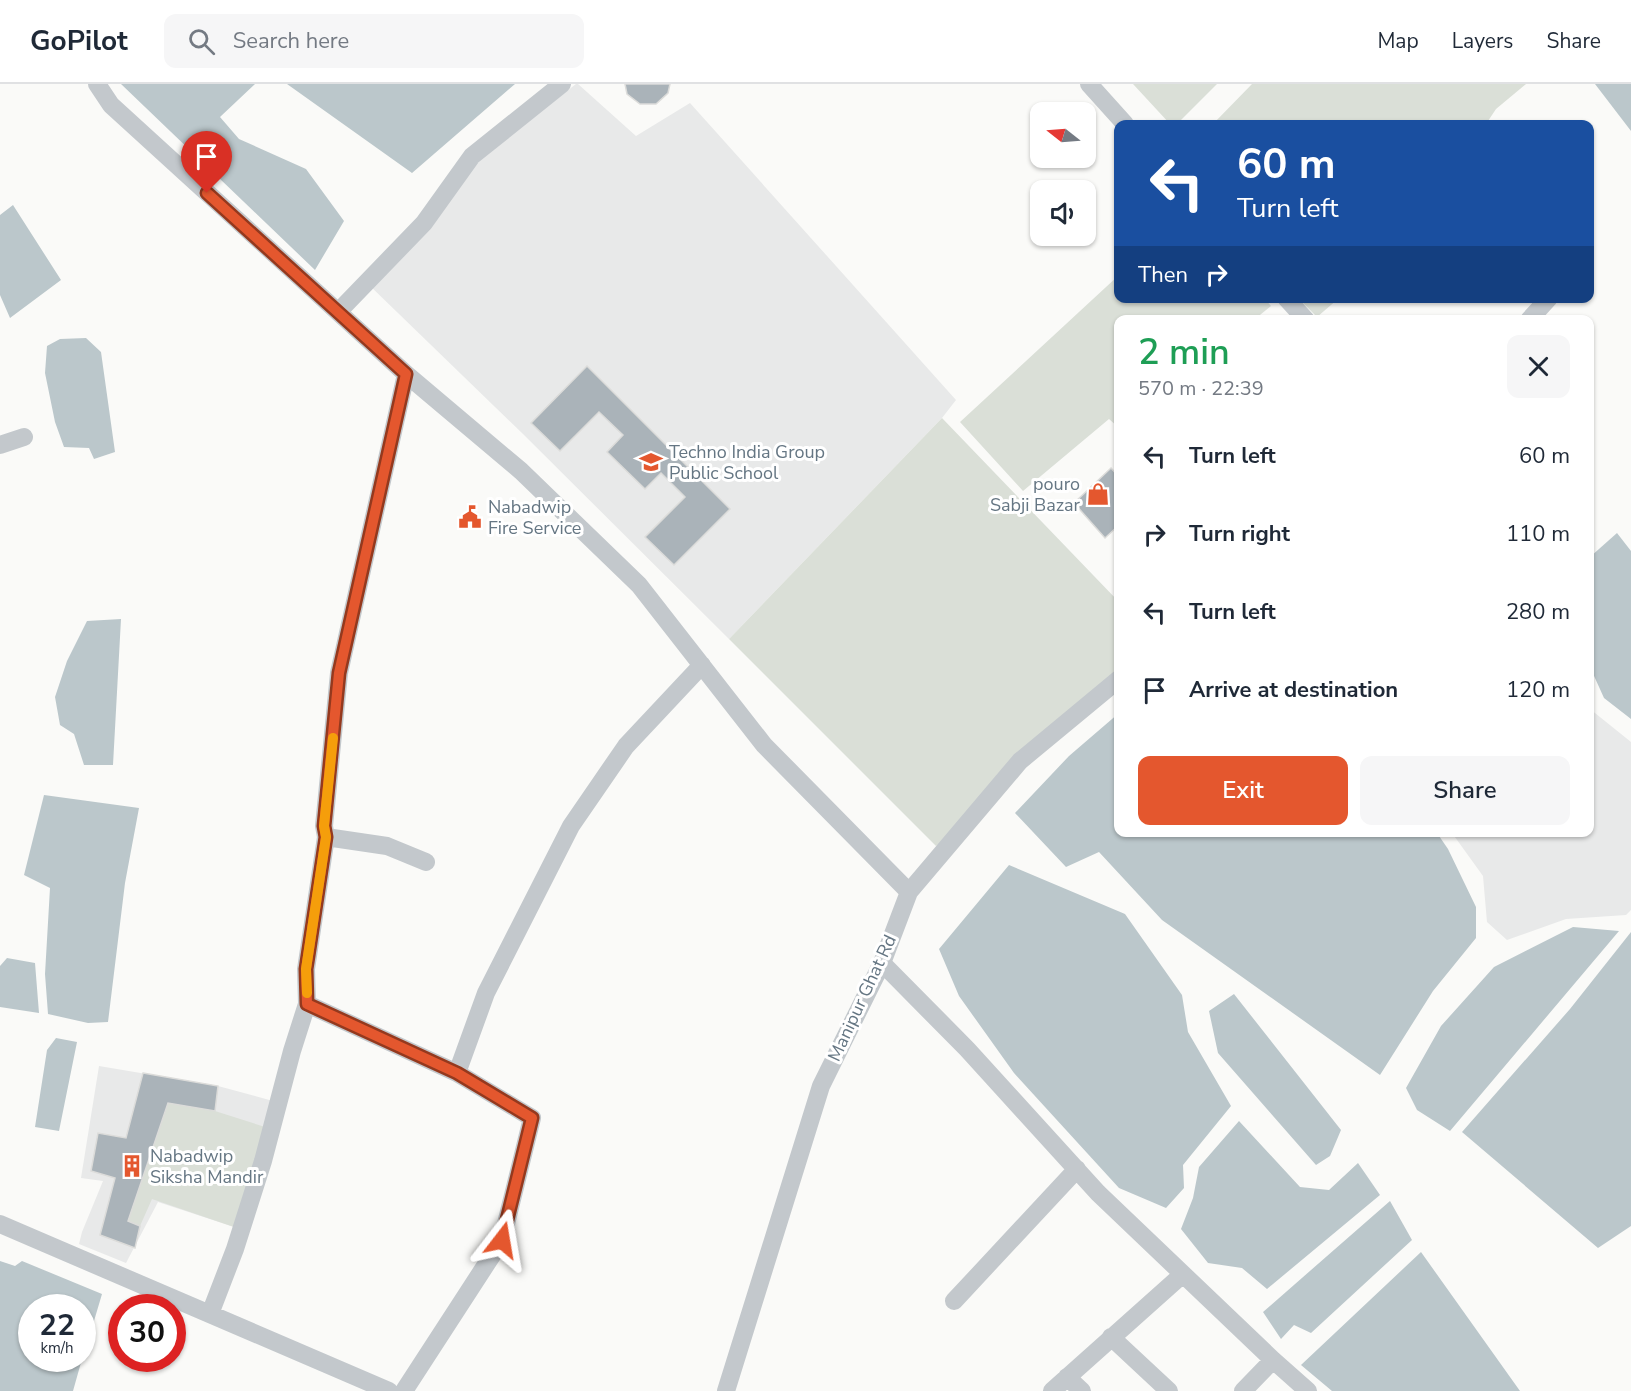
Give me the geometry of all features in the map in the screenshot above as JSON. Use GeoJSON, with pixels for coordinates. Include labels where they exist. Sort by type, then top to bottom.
{"type":"FeatureCollection","features":[{"type":"Feature","properties":{"kind":"street"},"geometry":{"type":"LineString","coordinates":[[97,84],[111,105],[406,374],[521,471],[639,585],[764,745],[909,892]]}},
{"type":"Feature","properties":{"kind":"street"},"geometry":{"type":"LineString","coordinates":[[339,311],[424,223],[472,156],[562,84]]}},
{"type":"Feature","properties":{"kind":"street"},"geometry":{"type":"LineString","coordinates":[[1089,84],[1121,120]]}},
{"type":"Feature","properties":{"kind":"street"},"geometry":{"type":"LineString","coordinates":[[1291,303],[1301,315]]}},
{"type":"Feature","properties":{"kind":"street"},"geometry":{"type":"LineString","coordinates":[[1534,315],[1544,303]]}},
{"type":"Feature","properties":{"kind":"street"},"geometry":{"type":"LineString","coordinates":[[210,1314],[235,1249],[263,1161],[307,1004],[306,969],[326,837],[324,826],[339,673],[406,374]]}},
{"type":"Feature","properties":{"kind":"street"},"geometry":{"type":"LineString","coordinates":[[0,445],[24,437]]}},
{"type":"Feature","properties":{"kind":"street"},"geometry":{"type":"LineString","coordinates":[[457,1073],[486,993],[571,826],[626,746],[702,665]]}},
{"type":"Feature","properties":{"kind":"street","name":"Manipur Ghat Rd"},"geometry":{"type":"LineString","coordinates":[[726,1391],[821,1086],[882,963],[909,892],[1020,761],[1114,683]]}},
{"type":"Feature","properties":{"kind":"street"},"geometry":{"type":"LineString","coordinates":[[326,837],[387,846],[426,862]]}},
{"type":"Feature","properties":{"kind":"street"},"geometry":{"type":"LineString","coordinates":[[882,963],[967,1049],[1098,1193],[1308,1391]]}},
{"type":"Feature","properties":{"kind":"street"},"geometry":{"type":"LineString","coordinates":[[307,1004],[457,1073],[532,1118],[502,1240],[404,1391]]}},
{"type":"Feature","properties":{"kind":"street"},"geometry":{"type":"LineString","coordinates":[[954,1300],[1077,1169]]}},
{"type":"Feature","properties":{"kind":"street"},"geometry":{"type":"LineString","coordinates":[[0,1224],[389,1391]]}},
{"type":"Feature","properties":{"kind":"street"},"geometry":{"type":"LineString","coordinates":[[1052,1391],[1183,1274]]}},
{"type":"Feature","properties":{"kind":"street"},"geometry":{"type":"LineString","coordinates":[[1111,1337],[1169,1391]]}},
{"type":"Feature","properties":{"kind":"street"},"geometry":{"type":"LineString","coordinates":[[1243,1391],[1273,1360]]}},
{"type":"Feature","properties":{"kind":"street"},"geometry":{"type":"LineString","coordinates":[[1067,1377],[1082,1391]]}},
{"type":"Feature","properties":{"kind":"shaded area"},"geometry":{"type":"Polygon","coordinates":[[[121,84],[255,84],[220,117],[239,139],[306,169],[344,221],[315,270],[121,84]]]}},
{"type":"Feature","properties":{"kind":"shaded area"},"geometry":{"type":"Polygon","coordinates":[[[287,84],[515,84],[412,173],[287,84]]]}},
{"type":"Feature","properties":{"kind":"shaded area"},"geometry":{"type":"Polygon","coordinates":[[[576,84],[636,136],[690,103],[956,400],[942,418],[729,639],[367,283],[472,156],[576,84]]]}},
{"type":"Feature","properties":{"kind":"shaded area"},"geometry":{"type":"Polygon","coordinates":[[[1133,84],[1217,84],[1181,120],[1166,120],[1133,84]]]}},
{"type":"Feature","properties":{"kind":"shaded area"},"geometry":{"type":"Polygon","coordinates":[[[1252,84],[1526,84],[1496,109],[1489,120],[1217,120],[1252,84]]]}},
{"type":"Feature","properties":{"kind":"shaded area"},"geometry":{"type":"Polygon","coordinates":[[[1595,84],[1631,84],[1631,131],[1595,84]]]}},
{"type":"Feature","properties":{"kind":"shaded area"},"geometry":{"type":"Polygon","coordinates":[[[13,205],[61,280],[10,318],[0,295],[0,215],[13,205]]]}},
{"type":"Feature","properties":{"kind":"shaded area"},"geometry":{"type":"Polygon","coordinates":[[[1114,280],[1114,303],[1268,303],[1271,306],[1260,315],[1114,315],[1114,424],[1109,419],[1023,491],[960,422],[1114,280]]]}},
{"type":"Feature","properties":{"kind":"shaded area"},"geometry":{"type":"Polygon","coordinates":[[[1303,303],[1333,303],[1319,315],[1315,315],[1303,303]]]}},
{"type":"Feature","properties":{"kind":"shaded area"},"geometry":{"type":"Polygon","coordinates":[[[86,338],[101,352],[115,452],[94,459],[89,448],[64,447],[55,422],[45,373],[47,346],[60,339],[86,338]]]}},
{"type":"Feature","properties":{"kind":"shaded area"},"geometry":{"type":"Polygon","coordinates":[[[942,418],[1114,597],[1114,683],[1020,761],[970,822],[936,846],[729,639],[942,418]]]}},
{"type":"Feature","properties":{"kind":"shaded area"},"geometry":{"type":"Polygon","coordinates":[[[1617,533],[1631,551],[1631,719],[1604,698],[1594,676],[1594,553],[1617,533]]]}},
{"type":"Feature","properties":{"kind":"shaded area"},"geometry":{"type":"Polygon","coordinates":[[[121,619],[113,765],[84,765],[74,734],[60,725],[55,697],[67,661],[87,621],[121,619]]]}},
{"type":"Feature","properties":{"kind":"shaded area"},"geometry":{"type":"Polygon","coordinates":[[[1594,712],[1631,742],[1631,910],[1626,915],[1566,919],[1507,940],[1487,922],[1483,876],[1455,837],[1594,837],[1594,712]]]}},
{"type":"Feature","properties":{"kind":"shaded area"},"geometry":{"type":"Polygon","coordinates":[[[1114,717],[1114,837],[1440,837],[1448,849],[1476,907],[1476,938],[1433,991],[1380,1075],[1162,920],[1099,852],[1066,867],[1015,813],[1069,756],[1114,717]]]}},
{"type":"Feature","properties":{"kind":"shaded area"},"geometry":{"type":"Polygon","coordinates":[[[44,795],[139,808],[125,883],[108,1022],[88,1023],[48,1014],[45,974],[50,888],[24,875],[44,795]]]}},
{"type":"Feature","properties":{"kind":"shaded area"},"geometry":{"type":"Polygon","coordinates":[[[1009,865],[1125,914],[1182,995],[1188,1032],[1231,1106],[1183,1165],[1184,1188],[1166,1208],[1119,1188],[1014,1073],[959,996],[939,949],[1009,865]]]}},
{"type":"Feature","properties":{"kind":"shaded area"},"geometry":{"type":"Polygon","coordinates":[[[1573,927],[1619,931],[1450,1131],[1417,1110],[1406,1088],[1441,1026],[1494,967],[1573,927]]]}},
{"type":"Feature","properties":{"kind":"shaded area"},"geometry":{"type":"Polygon","coordinates":[[[1631,932],[1631,1226],[1598,1248],[1462,1132],[1570,1009],[1631,932]]]}},
{"type":"Feature","properties":{"kind":"shaded area"},"geometry":{"type":"Polygon","coordinates":[[[7,958],[35,963],[39,1013],[0,1007],[0,966],[7,958]]]}},
{"type":"Feature","properties":{"kind":"shaded area"},"geometry":{"type":"Polygon","coordinates":[[[1234,994],[1341,1130],[1330,1156],[1316,1165],[1218,1053],[1209,1011],[1234,994]]]}},
{"type":"Feature","properties":{"kind":"shaded area"},"geometry":{"type":"Polygon","coordinates":[[[56,1038],[77,1042],[59,1131],[35,1127],[47,1050],[56,1038]]]}},
{"type":"Feature","properties":{"kind":"shaded area"},"geometry":{"type":"Polygon","coordinates":[[[99,1066],[218,1086],[273,1101],[234,1227],[158,1202],[126,1263],[79,1244],[103,1181],[81,1178],[99,1066]]]}},
{"type":"Feature","properties":{"kind":"shaded area"},"geometry":{"type":"Polygon","coordinates":[[[168,1103],[215,1111],[265,1127],[234,1227],[152,1199],[140,1226],[128,1221],[168,1103]]]}},
{"type":"Feature","properties":{"kind":"shaded area"},"geometry":{"type":"Polygon","coordinates":[[[1239,1121],[1300,1187],[1329,1190],[1358,1163],[1380,1195],[1267,1289],[1242,1268],[1208,1263],[1181,1229],[1193,1198],[1199,1167],[1239,1121]]]}},
{"type":"Feature","properties":{"kind":"shaded area"},"geometry":{"type":"Polygon","coordinates":[[[1390,1201],[1412,1240],[1311,1333],[1294,1325],[1281,1339],[1263,1312],[1390,1201]]]}},
{"type":"Feature","properties":{"kind":"shaded area"},"geometry":{"type":"Polygon","coordinates":[[[1421,1252],[1520,1391],[1332,1391],[1301,1365],[1421,1252]]]}},
{"type":"Feature","properties":{"kind":"shaded area"},"geometry":{"type":"Polygon","coordinates":[[[0,1261],[15,1266],[22,1261],[102,1294],[96,1314],[96,1294],[18,1294],[18,1372],[78,1372],[73,1391],[0,1391],[0,1261]]]}},
{"type":"Feature","properties":{"kind":"building"},"geometry":{"type":"Polygon","coordinates":[[[625,84],[670,84],[668,93],[656,104],[640,104],[627,94],[625,84]]]}},
{"type":"Feature","properties":{"kind":"building","name":"Techno India Group Public School"},"geometry":{"type":"Polygon","coordinates":[[[587,366],[730,509],[674,565],[645,537],[685,497],[661,473],[645,489],[607,452],[623,435],[599,412],[560,451],[531,423],[587,366]]]}},
{"type":"Feature","properties":{"kind":"building"},"geometry":{"type":"Polygon","coordinates":[[[1111,468],[1114,471],[1114,530],[1105,538],[1074,503],[1111,468]]]}},
{"type":"Feature","properties":{"kind":"building","name":"Nabadwip Siksha Mandir"},"geometry":{"type":"Polygon","coordinates":[[[143,1073],[218,1086],[215,1111],[168,1103],[128,1221],[140,1226],[135,1248],[100,1235],[115,1178],[91,1171],[98,1133],[126,1138],[143,1073]]]}},
{"type":"Feature","properties":{"kind":"slow traffic"},"geometry":{"type":"LineString","coordinates":[[307,993],[306,969],[326,837],[324,826],[333,738]]}},
{"type":"Feature","properties":{"kind":"place","name":"Techno India Group Public School"},"geometry":{"type":"Point","coordinates":[651,462]}},
{"type":"Feature","properties":{"kind":"place","name":"pouro Sabji Bazar"},"geometry":{"type":"Point","coordinates":[1098,494]}},
{"type":"Feature","properties":{"kind":"place","name":"Nabadwip Fire Service"},"geometry":{"type":"Point","coordinates":[470,517]}},
{"type":"Feature","properties":{"kind":"place","name":"Nabadwip Siksha Mandir"},"geometry":{"type":"Point","coordinates":[132,1166]}},
{"type":"Feature","properties":{"kind":"route"},"geometry":{"type":"LineString","coordinates":[[207,193],[406,374],[339,673],[324,826],[326,837],[306,969],[307,1004],[457,1073],[532,1118],[502,1240]]}}]}
